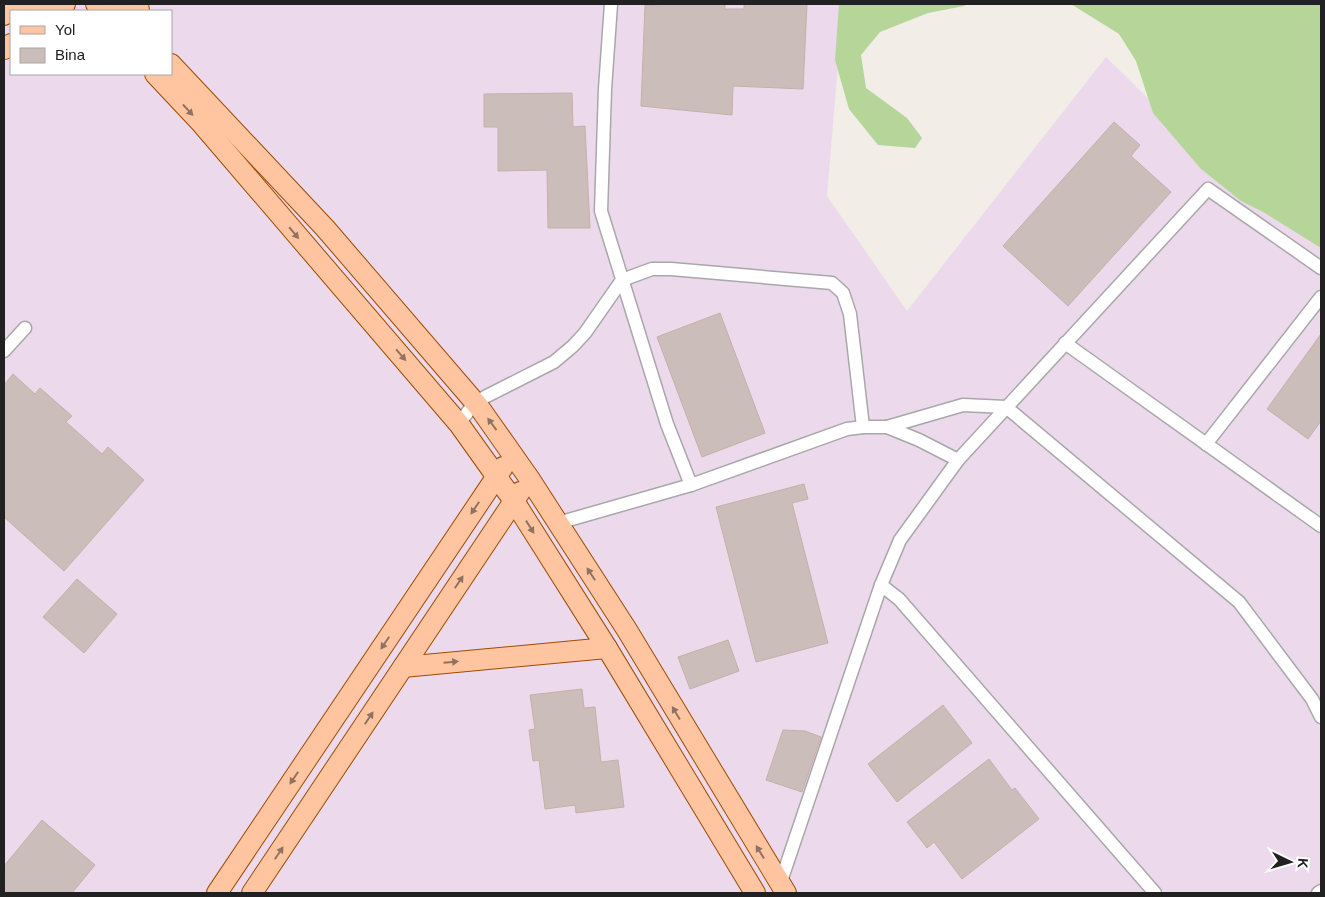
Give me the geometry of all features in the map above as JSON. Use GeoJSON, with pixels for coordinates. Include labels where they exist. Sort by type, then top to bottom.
{"type":"FeatureCollection","features":[{"type":"Feature","properties":{"kind":"main road"},"geometry":{"type":"LineString","coordinates":[[172,65],[325,228],[475,402],[529,478],[627,630],[783,888]]}},
{"type":"Feature","properties":{"kind":"main road"},"geometry":{"type":"LineString","coordinates":[[156,75],[202,124],[459,424],[514,500],[607,648],[755,893]]}},
{"type":"Feature","properties":{"kind":"main road"},"geometry":{"type":"LineString","coordinates":[[217,893],[512,453]]}},
{"type":"Feature","properties":{"kind":"main road"},"geometry":{"type":"LineString","coordinates":[[252,893],[529,478]]}},
{"type":"Feature","properties":{"kind":"main road"},"geometry":{"type":"LineString","coordinates":[[403,667],[607,648]]}},
{"type":"Feature","properties":{"kind":"street"},"geometry":{"type":"LineString","coordinates":[[610,4],[601,211],[667,424],[691,485]]}},
{"type":"Feature","properties":{"kind":"street"},"geometry":{"type":"LineString","coordinates":[[783,888],[881,585],[900,540],[958,460],[1208,188],[1321,268]]}},
{"type":"Feature","properties":{"kind":"street"},"geometry":{"type":"LineString","coordinates":[[459,424],[475,402],[554,362],[573,346],[585,333],[622,280],[652,269],[671,269],[832,283],[843,293],[850,314],[863,427]]}},
{"type":"Feature","properties":{"kind":"street"},"geometry":{"type":"LineString","coordinates":[[1206,444],[1321,297]]}},
{"type":"Feature","properties":{"kind":"street"},"geometry":{"type":"LineString","coordinates":[[4,351],[25,328]]}},
{"type":"Feature","properties":{"kind":"street"},"geometry":{"type":"LineString","coordinates":[[1065,343],[1321,526]]}},
{"type":"Feature","properties":{"kind":"street"},"geometry":{"type":"LineString","coordinates":[[558,523],[691,485],[847,429],[886,426],[963,405],[1006,407],[1239,602],[1312,698],[1321,717]]}},
{"type":"Feature","properties":{"kind":"street"},"geometry":{"type":"LineString","coordinates":[[886,426],[958,460]]}},
{"type":"Feature","properties":{"kind":"street"},"geometry":{"type":"LineString","coordinates":[[881,585],[899,599],[1155,893]]}},
{"type":"Feature","properties":{"kind":"shaded area"},"geometry":{"type":"Polygon","coordinates":[[[4,4],[843,4],[827,196],[907,311],[1106,57],[1251,200],[1321,241],[1321,893],[4,893],[4,4]]]}},
{"type":"Feature","properties":{"kind":"green space"},"geometry":{"type":"Polygon","coordinates":[[[839,4],[967,4],[928,13],[880,32],[861,55],[866,88],[907,118],[922,138],[915,148],[878,145],[849,109],[835,60],[839,4]]]}},
{"type":"Feature","properties":{"kind":"green space"},"geometry":{"type":"Polygon","coordinates":[[[1071,4],[1321,4],[1321,248],[1265,213],[1241,201],[1201,169],[1153,113],[1136,61],[1119,34],[1071,4]]]}},
{"type":"Feature","properties":{"kind":"building"},"geometry":{"type":"Polygon","coordinates":[[[659,4],[725,4],[725,9],[744,9],[744,4],[807,4],[803,89],[733,86],[732,115],[641,106],[645,5],[659,6],[659,4]]]}},
{"type":"Feature","properties":{"kind":"building"},"geometry":{"type":"Polygon","coordinates":[[[572,93],[573,127],[585,126],[590,228],[548,228],[547,170],[498,171],[498,127],[484,127],[484,94],[572,93]]]}},
{"type":"Feature","properties":{"kind":"building"},"geometry":{"type":"Polygon","coordinates":[[[1114,122],[1140,145],[1131,156],[1171,192],[1068,306],[1003,246],[1114,122]]]}},
{"type":"Feature","properties":{"kind":"building"},"geometry":{"type":"Polygon","coordinates":[[[720,313],[765,433],[702,457],[657,337],[720,313]]]}},
{"type":"Feature","properties":{"kind":"building"},"geometry":{"type":"Polygon","coordinates":[[[1321,334],[1321,421],[1308,439],[1267,409],[1321,334]]]}},
{"type":"Feature","properties":{"kind":"building"},"geometry":{"type":"Polygon","coordinates":[[[13,374],[35,394],[40,388],[72,416],[66,422],[102,454],[108,447],[144,480],[64,571],[4,517],[4,385],[13,374]]]}},
{"type":"Feature","properties":{"kind":"building"},"geometry":{"type":"Polygon","coordinates":[[[804,484],[808,499],[792,503],[828,643],[756,662],[716,507],[804,484]]]}},
{"type":"Feature","properties":{"kind":"building"},"geometry":{"type":"Polygon","coordinates":[[[77,579],[117,614],[84,653],[43,617],[77,579]]]}},
{"type":"Feature","properties":{"kind":"building"},"geometry":{"type":"Polygon","coordinates":[[[728,640],[739,671],[690,689],[678,657],[728,640]]]}},
{"type":"Feature","properties":{"kind":"building"},"geometry":{"type":"Polygon","coordinates":[[[582,689],[584,708],[595,707],[601,762],[618,760],[624,807],[576,813],[575,805],[545,809],[539,760],[533,761],[529,730],[535,729],[530,695],[582,689]]]}},
{"type":"Feature","properties":{"kind":"building"},"geometry":{"type":"Polygon","coordinates":[[[943,705],[972,743],[897,802],[868,764],[943,705]]]}},
{"type":"Feature","properties":{"kind":"building"},"geometry":{"type":"Polygon","coordinates":[[[783,730],[805,731],[821,737],[802,792],[766,780],[783,730]]]}},
{"type":"Feature","properties":{"kind":"building"},"geometry":{"type":"Polygon","coordinates":[[[989,759],[1012,790],[1015,788],[1039,819],[962,879],[934,842],[927,848],[907,822],[989,759]]]}},
{"type":"Feature","properties":{"kind":"building"},"geometry":{"type":"Polygon","coordinates":[[[42,820],[95,865],[72,893],[4,893],[4,866],[42,820]]]}}]}
